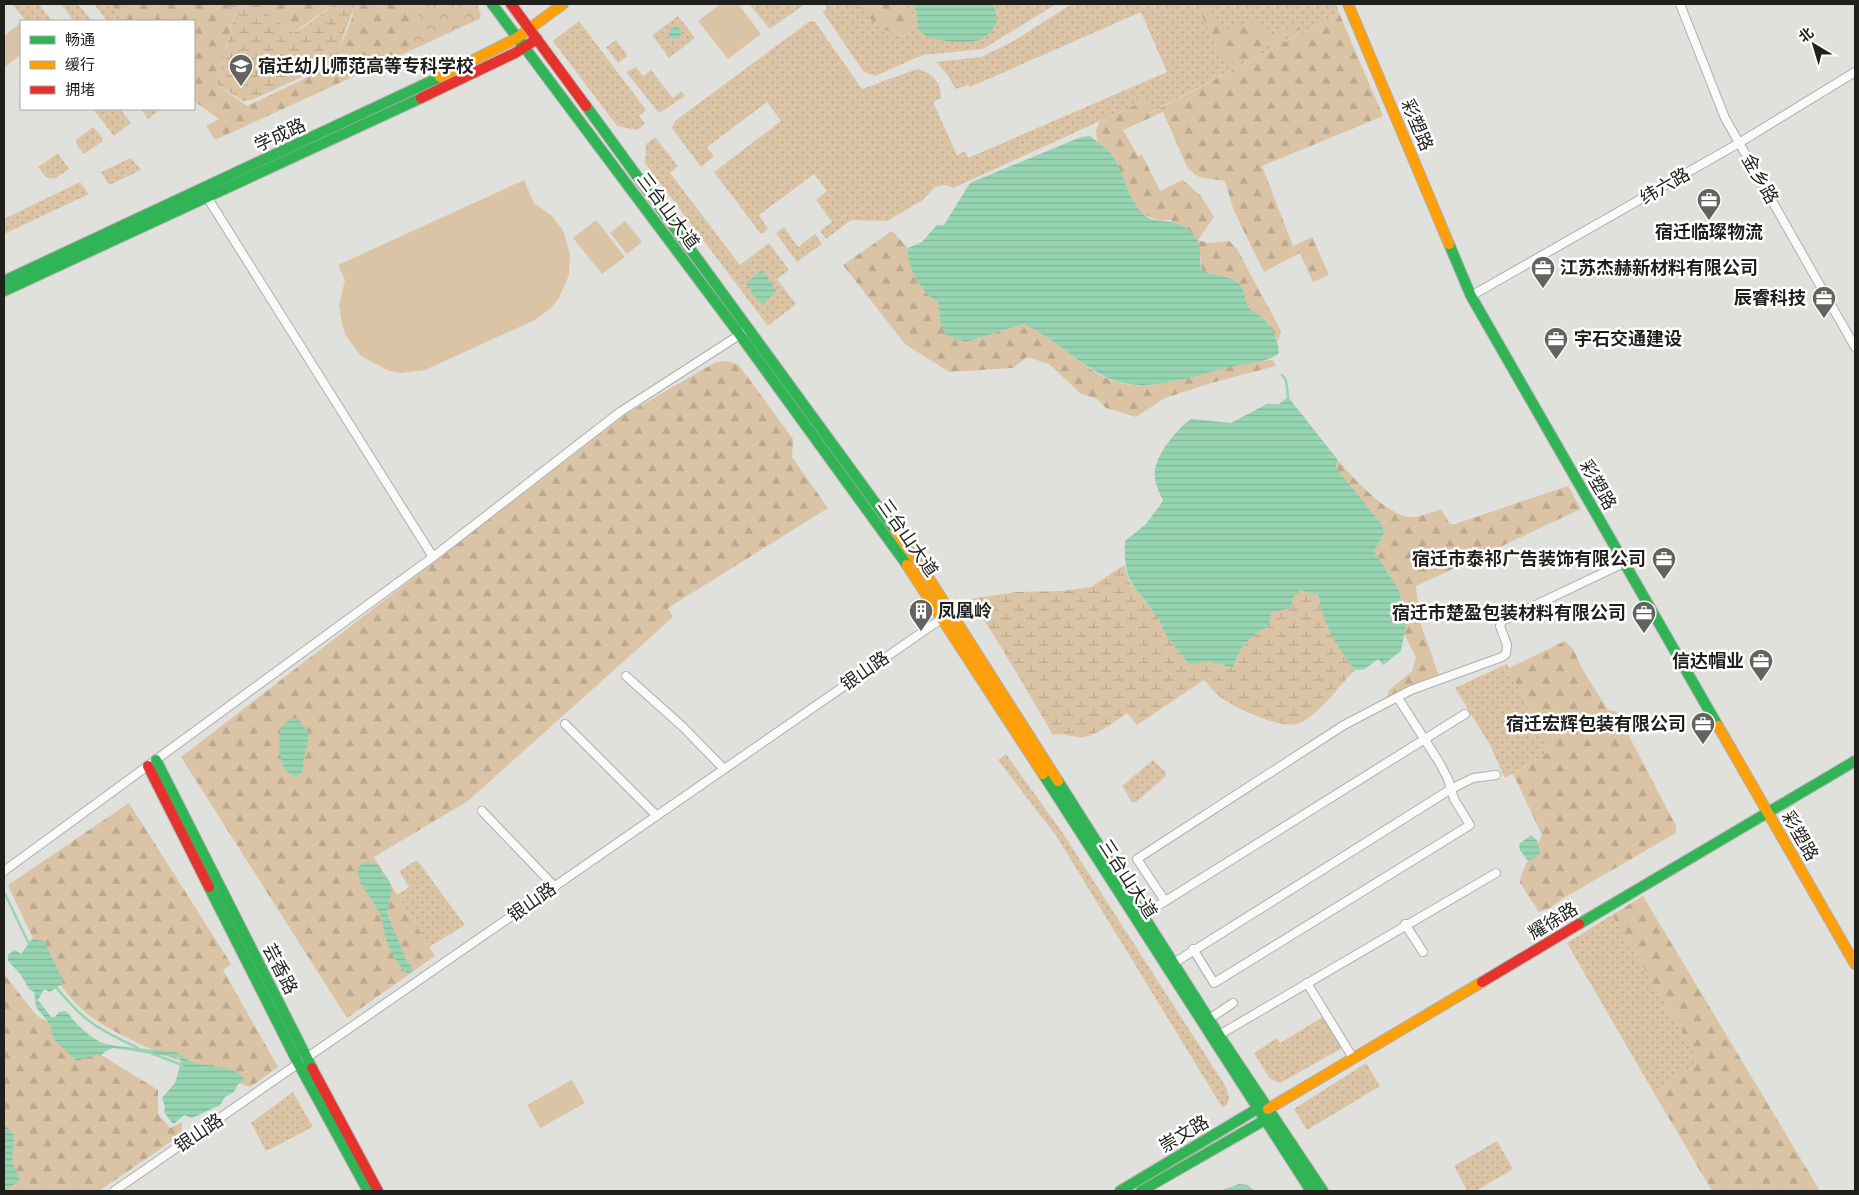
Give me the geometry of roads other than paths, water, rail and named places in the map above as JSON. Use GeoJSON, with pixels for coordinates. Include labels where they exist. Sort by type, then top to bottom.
{"type":"FeatureCollection","features":[{"type":"Feature","properties":{"kind":"main road","name":"三台山大道"},"geometry":{"type":"LineString","coordinates":[[492,4],[740,335],[946,615],[1220,1034],[1311,1191]]}},
{"type":"Feature","properties":{"kind":"main road","name":"三台山大道"},"geometry":{"type":"LineString","coordinates":[[511,4],[882,513],[1265,1112],[1322,1191]]}},
{"type":"Feature","properties":{"kind":"main road","name":"学成路"},"geometry":{"type":"LineString","coordinates":[[4,281],[394,100],[517,38],[562,4]]}},
{"type":"Feature","properties":{"kind":"main road","name":"彩塑路"},"geometry":{"type":"LineString","coordinates":[[1348,4],[1471,296],[1855,964]]}},
{"type":"Feature","properties":{"kind":"main road","name":"学成路"},"geometry":{"type":"LineString","coordinates":[[4,291],[525,48],[537,39]]}},
{"type":"Feature","properties":{"kind":"main road","name":"耀徐路"},"geometry":{"type":"LineString","coordinates":[[1265,1112],[1855,761]]}},
{"type":"Feature","properties":{"kind":"main road","name":"芸香路"},"geometry":{"type":"LineString","coordinates":[[152,763],[368,1191]]}},
{"type":"Feature","properties":{"kind":"main road","name":"芸香路"},"geometry":{"type":"LineString","coordinates":[[303,1061],[378,1191]]}},
{"type":"Feature","properties":{"kind":"main road","name":"崇文路"},"geometry":{"type":"LineString","coordinates":[[1120,1191],[1265,1112]]}},
{"type":"Feature","properties":{"kind":"main road","name":"崇文路"},"geometry":{"type":"LineString","coordinates":[[1141,1191],[1265,1112]]}},
{"type":"Feature","properties":{"kind":"street","name":"金乡路"},"geometry":{"type":"LineString","coordinates":[[1680,4],[1725,118],[1855,347]]}},
{"type":"Feature","properties":{"kind":"street","name":"纬六路"},"geometry":{"type":"LineString","coordinates":[[1471,296],[1739,143],[1855,72]]}},
{"type":"Feature","properties":{"kind":"street"},"geometry":{"type":"LineString","coordinates":[[207,197],[433,557]]}},
{"type":"Feature","properties":{"kind":"street"},"geometry":{"type":"LineString","coordinates":[[4,871],[433,557],[620,412],[749,328]]}},
{"type":"Feature","properties":{"kind":"street"},"geometry":{"type":"LineString","coordinates":[[1165,901],[1137,859],[1344,725],[1411,690],[1502,657],[1506,654],[1507,646],[1500,626],[1502,621],[1624,563]]}},
{"type":"Feature","properties":{"kind":"street","name":"银山路"},"geometry":{"type":"LineString","coordinates":[[114,1191],[946,615]]}},
{"type":"Feature","properties":{"kind":"street"},"geometry":{"type":"LineString","coordinates":[[626,676],[683,727],[724,769]]}},
{"type":"Feature","properties":{"kind":"street"},"geometry":{"type":"LineString","coordinates":[[1193,949],[1214,982],[1470,825],[1454,799],[1439,762],[1423,740],[1398,698]]}},
{"type":"Feature","properties":{"kind":"street"},"geometry":{"type":"LineString","coordinates":[[1143,915],[1465,714]]}},
{"type":"Feature","properties":{"kind":"street"},"geometry":{"type":"LineString","coordinates":[[565,724],[657,816]]}},
{"type":"Feature","properties":{"kind":"street"},"geometry":{"type":"LineString","coordinates":[[1174,963],[1193,949],[1451,789],[1473,778],[1496,775]]}},
{"type":"Feature","properties":{"kind":"street"},"geometry":{"type":"LineString","coordinates":[[482,811],[555,887]]}},
{"type":"Feature","properties":{"kind":"street"},"geometry":{"type":"LineString","coordinates":[[1220,1034],[1405,924],[1496,873]]}},
{"type":"Feature","properties":{"kind":"street"},"geometry":{"type":"LineString","coordinates":[[1405,924],[1424,952]]}},
{"type":"Feature","properties":{"kind":"street"},"geometry":{"type":"LineString","coordinates":[[1307,983],[1353,1058]]}},
{"type":"Feature","properties":{"kind":"street"},"geometry":{"type":"LineString","coordinates":[[1209,1019],[1233,1003]]}},
{"type":"Feature","properties":{"kind":"waterway"},"geometry":{"type":"LineString","coordinates":[[1282,375],[1286,380],[1288,397]]}},
{"type":"Feature","properties":{"kind":"waterway"},"geometry":{"type":"LineString","coordinates":[[5,894],[29,944]]}},
{"type":"Feature","properties":{"kind":"waterway"},"geometry":{"type":"LineString","coordinates":[[56,987],[75,1009],[92,1024],[138,1048]]}},
{"type":"Feature","properties":{"kind":"waterway"},"geometry":{"type":"LineString","coordinates":[[143,1050],[182,1065]]}},
{"type":"Feature","properties":{"kind":"place","name":"宿迁幼儿师范高等专科学校"},"geometry":{"type":"Point","coordinates":[241,87]}},
{"type":"Feature","properties":{"kind":"place","name":"宿迁临璨物流"},"geometry":{"type":"Point","coordinates":[1709,221]}},
{"type":"Feature","properties":{"kind":"place","name":"江苏杰赫新材料有限公司"},"geometry":{"type":"Point","coordinates":[1543,289]}},
{"type":"Feature","properties":{"kind":"place","name":"辰睿科技"},"geometry":{"type":"Point","coordinates":[1824,319]}},
{"type":"Feature","properties":{"kind":"place","name":"宇石交通建设"},"geometry":{"type":"Point","coordinates":[1556,360]}},
{"type":"Feature","properties":{"kind":"place","name":"宿迁市泰祁广告装饰有限公司"},"geometry":{"type":"Point","coordinates":[1664,580]}},
{"type":"Feature","properties":{"kind":"place","name":"凤凰岭"},"geometry":{"type":"Point","coordinates":[921,632]}},
{"type":"Feature","properties":{"kind":"place","name":"宿迁市楚盈包装材料有限公司"},"geometry":{"type":"Point","coordinates":[1644,634]}},
{"type":"Feature","properties":{"kind":"place","name":"信达帽业"},"geometry":{"type":"Point","coordinates":[1761,682]}},
{"type":"Feature","properties":{"kind":"place","name":"宿迁宏辉包装有限公司"},"geometry":{"type":"Point","coordinates":[1703,745]}}]}
